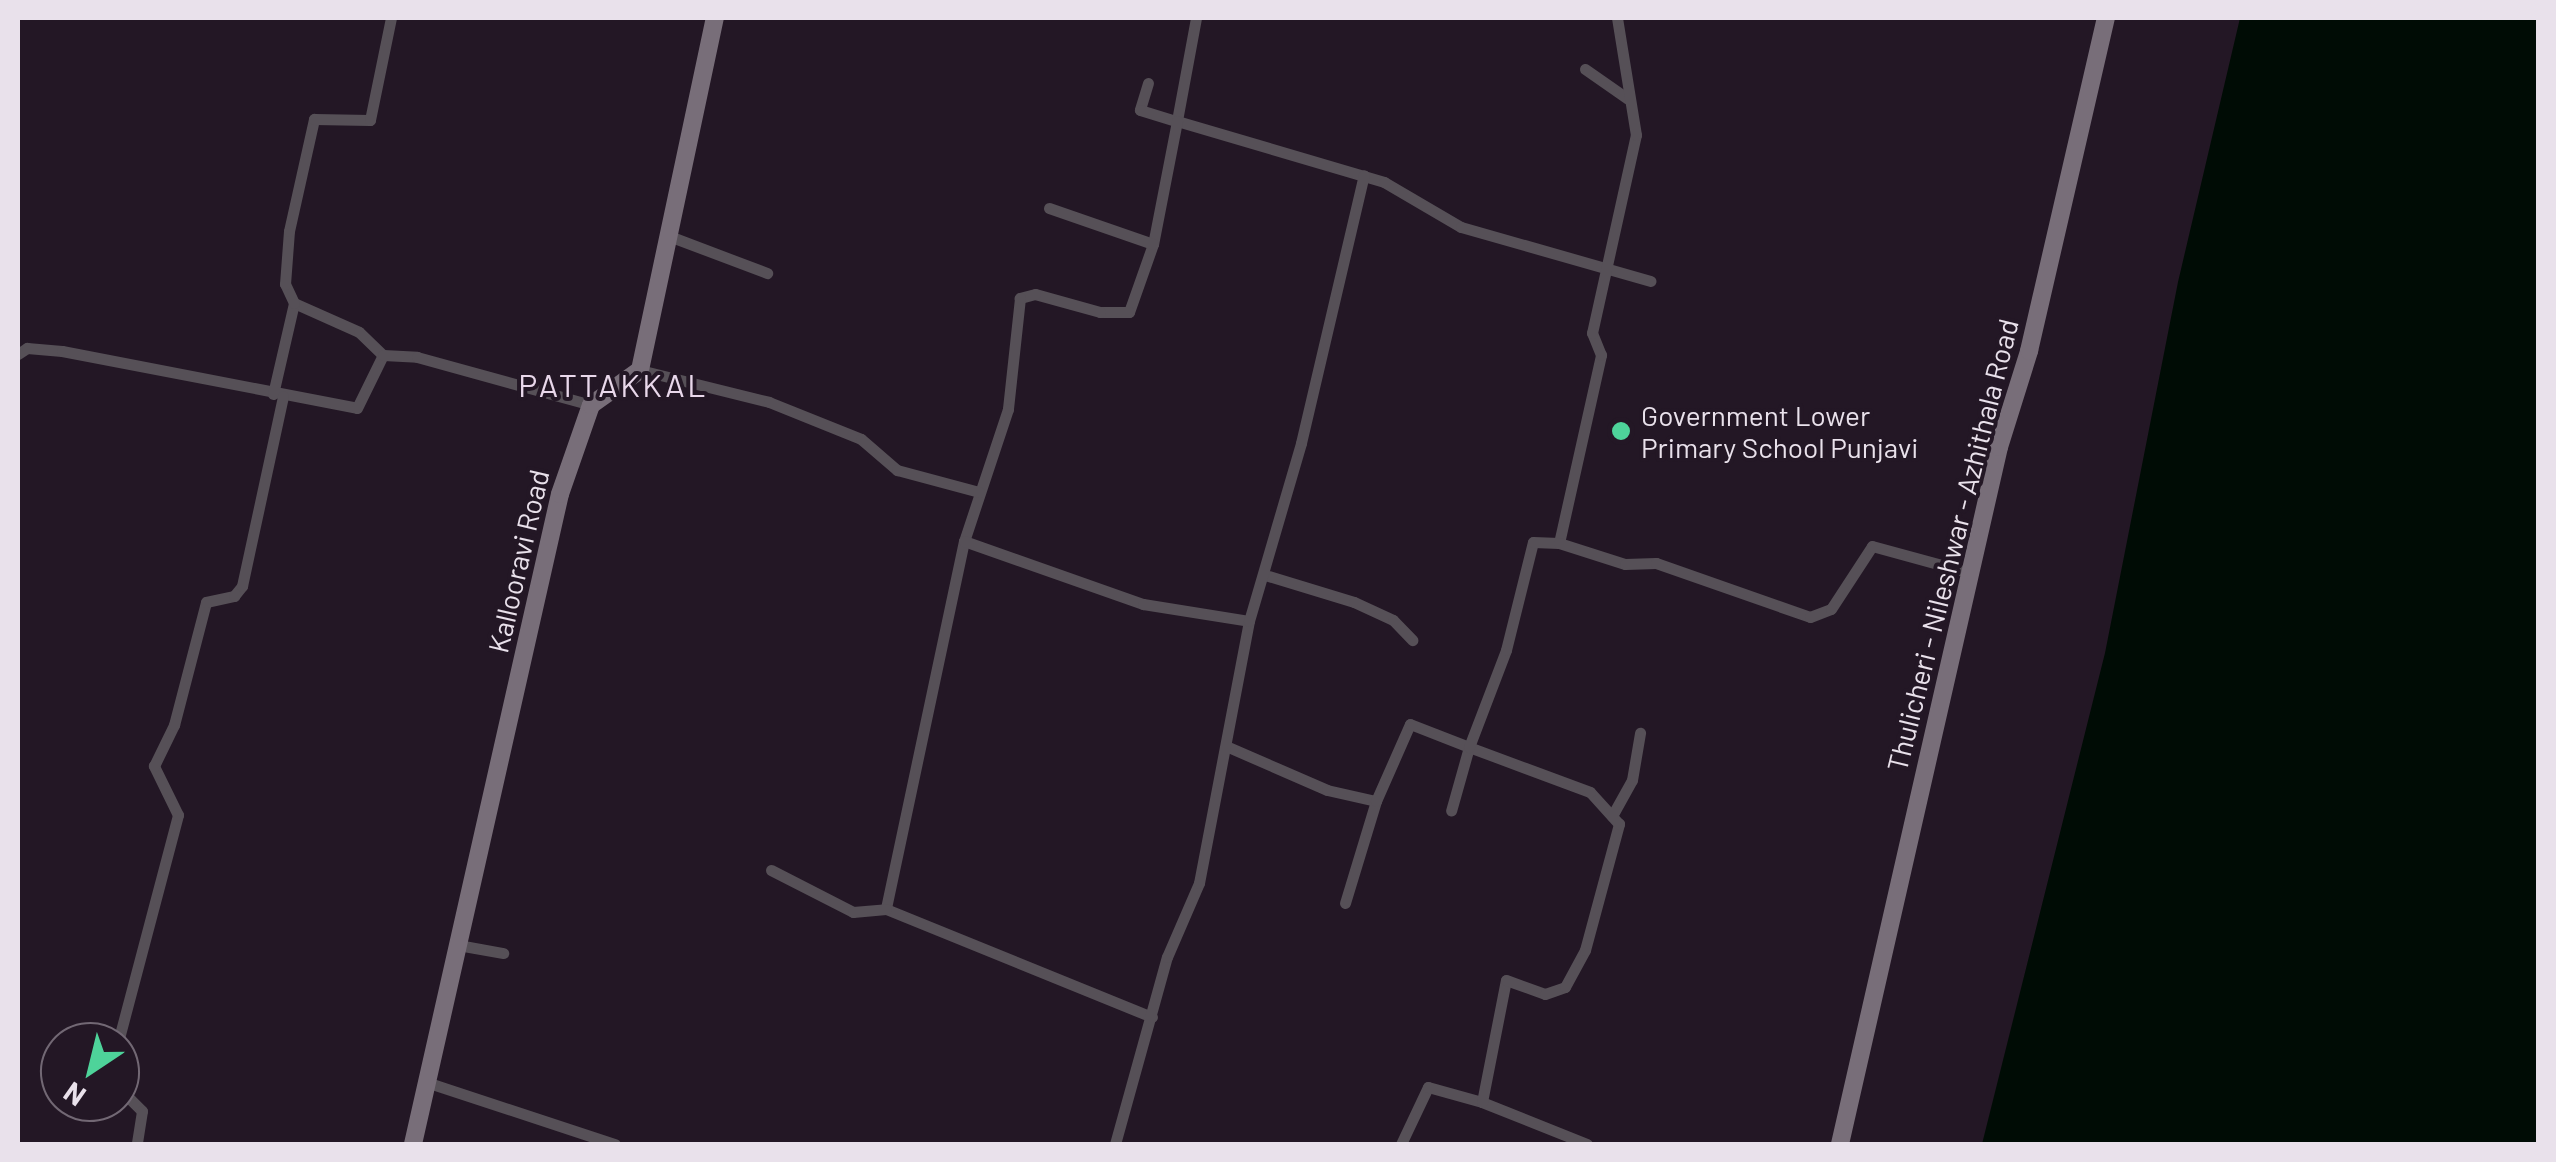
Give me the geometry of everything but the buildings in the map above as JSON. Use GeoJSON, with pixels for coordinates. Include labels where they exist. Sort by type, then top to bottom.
{"type":"FeatureCollection","features":[{"type":"Feature","properties":{"kind":"main road"},"geometry":{"type":"LineString","coordinates":[[591,405],[640,370],[716,18]]}},
{"type":"Feature","properties":{"kind":"main road","name":"Thulicheri - Nileshwar - Azhithala Road"},"geometry":{"type":"LineString","coordinates":[[1840,1144],[1971,573],[2106,18]]}},
{"type":"Feature","properties":{"kind":"main road","name":"Kallooravi Road"},"geometry":{"type":"LineString","coordinates":[[413,1144],[560,494],[591,405]]}},
{"type":"Feature","properties":{"kind":"street"},"geometry":{"type":"LineString","coordinates":[[123,1022],[178,815],[154,766],[183,695],[206,602],[234,596],[242,586],[294,302],[285,284],[290,231],[314,120],[370,120],[391,18]]}},
{"type":"Feature","properties":{"kind":"street"},"geometry":{"type":"LineString","coordinates":[[886,909],[964,542],[1008,408],[1020,298],[1035,294],[1100,312],[1128,312],[1153,244],[1196,18]]}},
{"type":"Feature","properties":{"kind":"street"},"geometry":{"type":"LineString","coordinates":[[1559,543],[1601,355],[1592,334],[1636,134],[1617,18]]}},
{"type":"Feature","properties":{"kind":"street"},"geometry":{"type":"LineString","coordinates":[[1585,70],[1628,100]]}},
{"type":"Feature","properties":{"kind":"street"},"geometry":{"type":"LineString","coordinates":[[1148,83],[1140,110],[1364,175],[1460,227],[1650,282]]}},
{"type":"Feature","properties":{"kind":"street"},"geometry":{"type":"LineString","coordinates":[[1115,1144],[1167,957],[1200,883],[1249,621],[1265,575],[1364,175]]}},
{"type":"Feature","properties":{"kind":"street"},"geometry":{"type":"LineString","coordinates":[[1049,208],[1153,244]]}},
{"type":"Feature","properties":{"kind":"street"},"geometry":{"type":"LineString","coordinates":[[669,236],[767,273]]}},
{"type":"Feature","properties":{"kind":"street"},"geometry":{"type":"LineString","coordinates":[[294,302],[359,332],[382,355],[485,370],[591,405]]}},
{"type":"Feature","properties":{"kind":"street"},"geometry":{"type":"LineString","coordinates":[[18,354],[27,348],[62,351],[358,408],[382,355]]}},
{"type":"Feature","properties":{"kind":"street"},"geometry":{"type":"LineString","coordinates":[[640,370],[770,402],[861,438],[897,470],[980,492]]}},
{"type":"Feature","properties":{"kind":"street"},"geometry":{"type":"LineString","coordinates":[[964,542],[1144,604],[1249,621]]}},
{"type":"Feature","properties":{"kind":"street"},"geometry":{"type":"LineString","coordinates":[[1450,812],[1506,650],[1525,557],[1533,542],[1559,543],[1625,564],[1656,563],[1810,616],[1831,609],[1872,546],[1971,573]]}},
{"type":"Feature","properties":{"kind":"street"},"geometry":{"type":"LineString","coordinates":[[1265,575],[1354,602],[1393,620],[1412,640]]}},
{"type":"Feature","properties":{"kind":"street"},"geometry":{"type":"LineString","coordinates":[[1344,904],[1376,800],[1410,724],[1590,792],[1620,824],[1614,858],[1585,950],[1566,987],[1546,994],[1506,980],[1482,1102]]}},
{"type":"Feature","properties":{"kind":"street"},"geometry":{"type":"LineString","coordinates":[[1612,816],[1632,780],[1640,733]]}},
{"type":"Feature","properties":{"kind":"street"},"geometry":{"type":"LineString","coordinates":[[1226,746],[1327,790],[1376,800]]}},
{"type":"Feature","properties":{"kind":"street"},"geometry":{"type":"LineString","coordinates":[[771,870],[853,912],[886,909],[1152,1017]]}},
{"type":"Feature","properties":{"kind":"street"},"geometry":{"type":"LineString","coordinates":[[458,945],[503,954]]}},
{"type":"Feature","properties":{"kind":"street"},"geometry":{"type":"LineString","coordinates":[[426,1082],[616,1144]]}},
{"type":"Feature","properties":{"kind":"street"},"geometry":{"type":"LineString","coordinates":[[1402,1144],[1428,1086],[1482,1102],[1587,1144]]}},
{"type":"Feature","properties":{"kind":"street"},"geometry":{"type":"LineString","coordinates":[[138,1144],[140,1109]]}},
{"type":"Feature","properties":{"kind":"shaded area"},"geometry":{"type":"Polygon","coordinates":[[[2240,18],[2538,18],[2538,1144],[1982,1144],[2105,653],[2178,282],[2240,18]]]}},
{"type":"Feature","properties":{"kind":"place","name":"Government Lower Primary School Punjavi"},"geometry":{"type":"Point","coordinates":[1621,431]}},
{"type":"Feature","properties":{"kind":"district","name":"PATTAKKAL"},"geometry":{"type":"Point","coordinates":[613,384]}}]}
